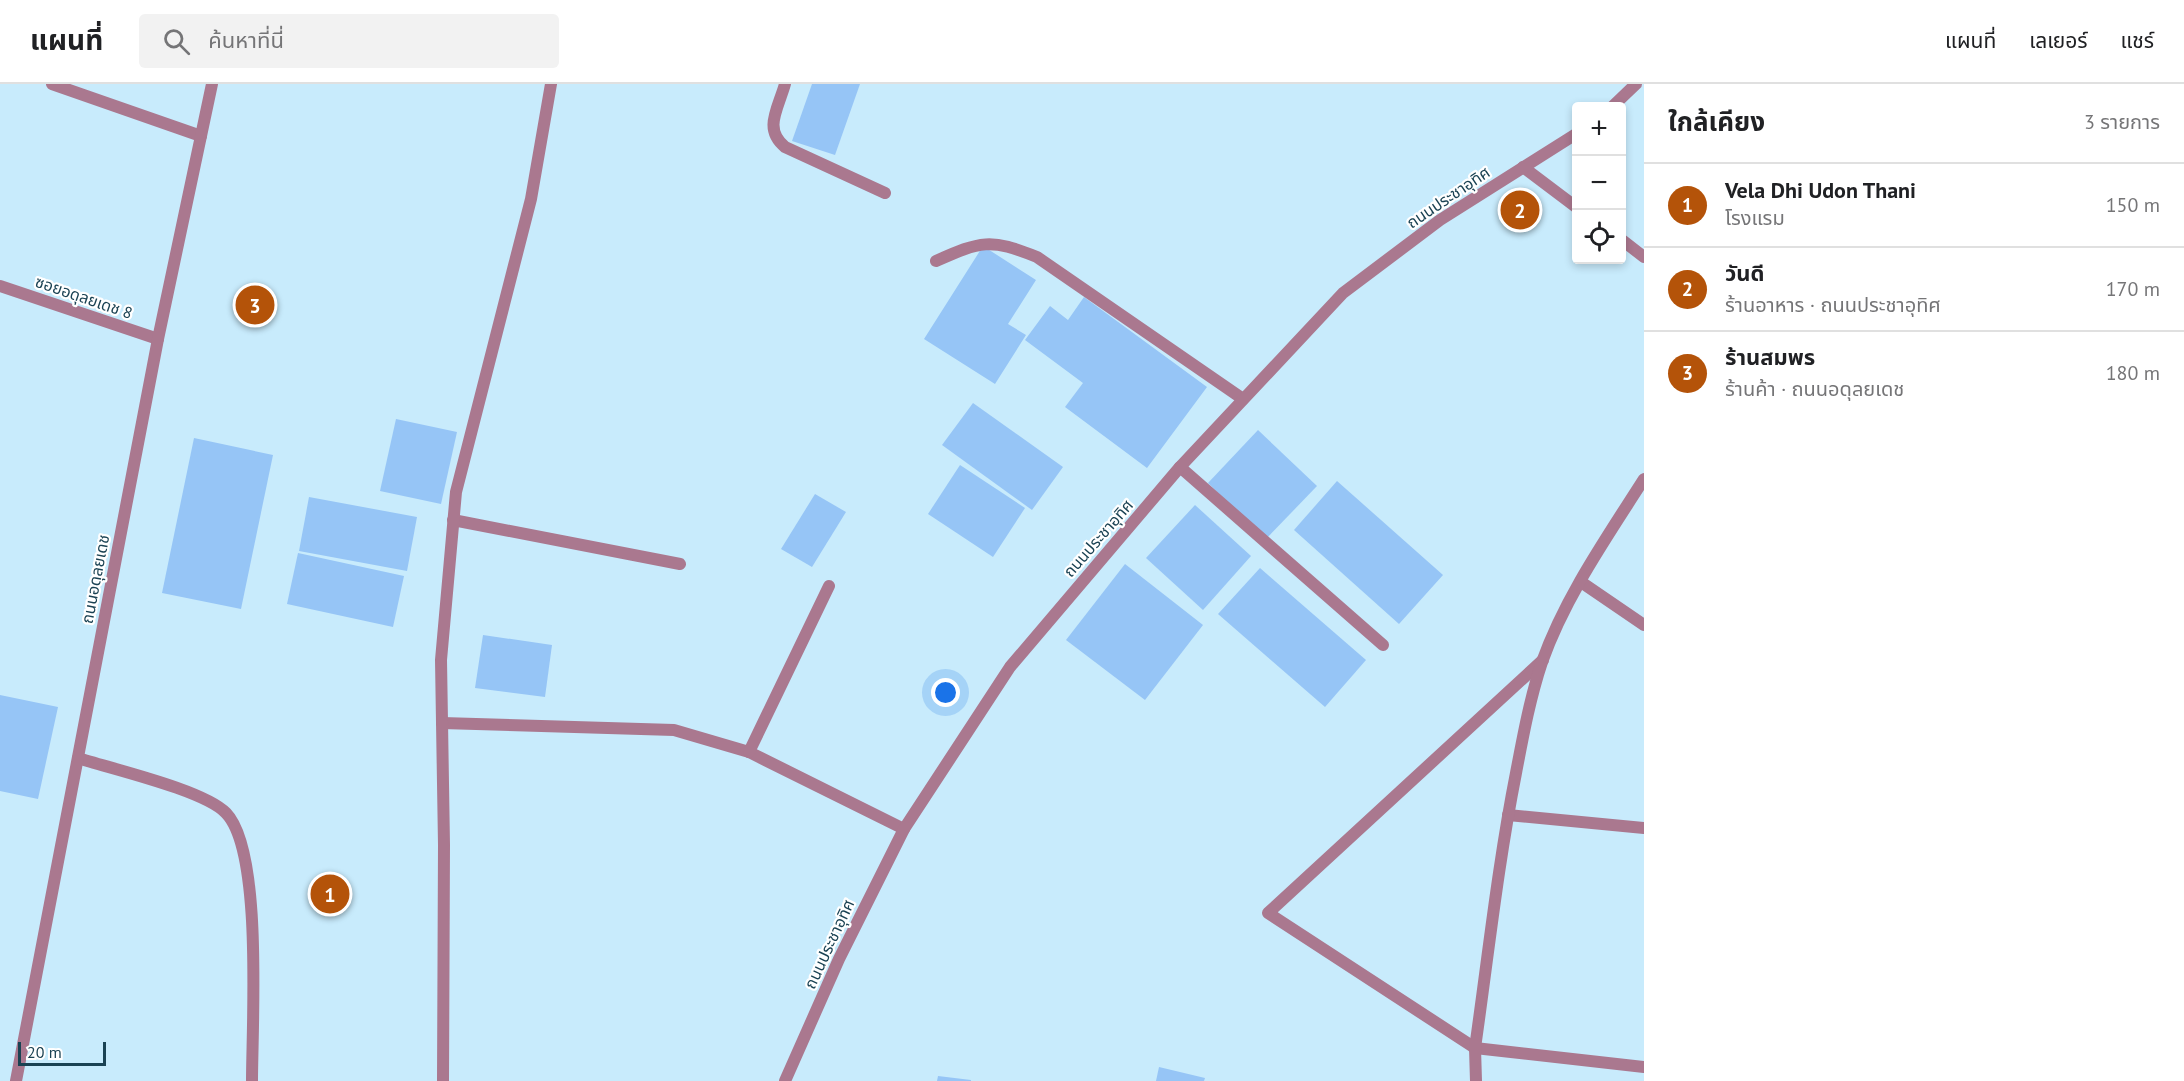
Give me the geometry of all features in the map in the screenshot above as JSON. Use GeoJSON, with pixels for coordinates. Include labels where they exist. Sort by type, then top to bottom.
{"type":"FeatureCollection","features":[{"type":"Feature","properties":{"kind":"street"},"geometry":{"type":"LineString","coordinates":[[52,84],[201,136]]}},
{"type":"Feature","properties":{"kind":"street","name":"ถนนอดุลยเดช"},"geometry":{"type":"LineString","coordinates":[[16,1081],[158,339],[212,84]]}},
{"type":"Feature","properties":{"kind":"street"},"geometry":{"type":"LineString","coordinates":[[443,1081],[441,660],[456,492],[531,199],[551,84]]}},
{"type":"Feature","properties":{"kind":"street"},"geometry":{"type":"LineString","coordinates":[[784,84],[772,127],[775,138],[785,147],[885,193]]}},
{"type":"Feature","properties":{"kind":"street"},"geometry":{"type":"LineString","coordinates":[[1617,102],[1636,84]]}},
{"type":"Feature","properties":{"kind":"street","name":"ถนนประชาอุทิศ"},"geometry":{"type":"LineString","coordinates":[[785,1081],[839,959],[904,829],[1010,667],[1180,467],[1343,293],[1440,220],[1572,136]]}},
{"type":"Feature","properties":{"kind":"street"},"geometry":{"type":"LineString","coordinates":[[1523,167],[1572,204]]}},
{"type":"Feature","properties":{"kind":"street"},"geometry":{"type":"LineString","coordinates":[[1626,243],[1644,256]]}},
{"type":"Feature","properties":{"kind":"street"},"geometry":{"type":"LineString","coordinates":[[936,261],[975,244],[1003,246],[1037,257],[1244,399]]}},
{"type":"Feature","properties":{"kind":"street","name":"ซอยอดุลยเดช 8"},"geometry":{"type":"LineString","coordinates":[[0,286],[158,339]]}},
{"type":"Feature","properties":{"kind":"street"},"geometry":{"type":"LineString","coordinates":[[1180,467],[1383,645]]}},
{"type":"Feature","properties":{"kind":"street"},"geometry":{"type":"LineString","coordinates":[[1476,1081],[1475,1048],[1508,815],[1528,710],[1543,660],[1581,582],[1644,479]]}},
{"type":"Feature","properties":{"kind":"street"},"geometry":{"type":"LineString","coordinates":[[453,520],[680,564]]}},
{"type":"Feature","properties":{"kind":"street"},"geometry":{"type":"LineString","coordinates":[[1581,582],[1644,626]]}},
{"type":"Feature","properties":{"kind":"street"},"geometry":{"type":"LineString","coordinates":[[749,752],[829,586]]}},
{"type":"Feature","properties":{"kind":"street"},"geometry":{"type":"LineString","coordinates":[[1543,660],[1268,913],[1475,1048],[1644,1067]]}},
{"type":"Feature","properties":{"kind":"street"},"geometry":{"type":"LineString","coordinates":[[442,723],[674,729],[749,752],[904,829]]}},
{"type":"Feature","properties":{"kind":"street"},"geometry":{"type":"LineString","coordinates":[[78,758],[204,797],[226,812],[240,831],[250,878],[252,1081]]}},
{"type":"Feature","properties":{"kind":"street"},"geometry":{"type":"LineString","coordinates":[[1508,815],[1644,828]]}},
{"type":"Feature","properties":{"kind":"building"},"geometry":{"type":"Polygon","coordinates":[[[812,84],[860,84],[835,155],[792,141],[812,84]]]}},
{"type":"Feature","properties":{"kind":"building"},"geometry":{"type":"Polygon","coordinates":[[[983,246],[1036,280],[1008,324],[1026,335],[995,384],[924,339],[983,246]]]}},
{"type":"Feature","properties":{"kind":"building"},"geometry":{"type":"Polygon","coordinates":[[[1084,297],[1207,387],[1147,468],[1065,407],[1083,383],[1025,340],[1050,306],[1068,320],[1084,297]]]}},
{"type":"Feature","properties":{"kind":"building"},"geometry":{"type":"Polygon","coordinates":[[[973,403],[1063,467],[1032,510],[942,445],[973,403]]]}},
{"type":"Feature","properties":{"kind":"building"},"geometry":{"type":"Polygon","coordinates":[[[396,419],[457,432],[441,504],[380,491],[396,419]]]}},
{"type":"Feature","properties":{"kind":"building"},"geometry":{"type":"Polygon","coordinates":[[[1258,430],[1317,486],[1266,539],[1208,483],[1258,430]]]}},
{"type":"Feature","properties":{"kind":"building"},"geometry":{"type":"Polygon","coordinates":[[[194,438],[273,455],[241,609],[162,593],[194,438]]]}},
{"type":"Feature","properties":{"kind":"building"},"geometry":{"type":"Polygon","coordinates":[[[960,465],[1025,508],[993,557],[928,514],[960,465]]]}},
{"type":"Feature","properties":{"kind":"building"},"geometry":{"type":"Polygon","coordinates":[[[1337,481],[1443,575],[1399,624],[1294,530],[1337,481]]]}},
{"type":"Feature","properties":{"kind":"building"},"geometry":{"type":"Polygon","coordinates":[[[815,494],[846,512],[812,567],[781,549],[815,494]]]}},
{"type":"Feature","properties":{"kind":"building"},"geometry":{"type":"Polygon","coordinates":[[[309,497],[417,517],[407,571],[299,551],[309,497]]]}},
{"type":"Feature","properties":{"kind":"building"},"geometry":{"type":"Polygon","coordinates":[[[1195,505],[1251,556],[1203,610],[1146,558],[1195,505]]]}},
{"type":"Feature","properties":{"kind":"building"},"geometry":{"type":"Polygon","coordinates":[[[298,553],[404,576],[393,627],[287,604],[298,553]]]}},
{"type":"Feature","properties":{"kind":"building"},"geometry":{"type":"Polygon","coordinates":[[[1125,564],[1203,625],[1145,700],[1066,640],[1125,564]]]}},
{"type":"Feature","properties":{"kind":"building"},"geometry":{"type":"Polygon","coordinates":[[[1260,568],[1366,660],[1325,707],[1218,614],[1260,568]]]}},
{"type":"Feature","properties":{"kind":"building"},"geometry":{"type":"Polygon","coordinates":[[[483,635],[552,645],[545,697],[475,688],[483,635]]]}},
{"type":"Feature","properties":{"kind":"building"},"geometry":{"type":"Polygon","coordinates":[[[0,695],[58,707],[38,799],[0,791],[0,695]]]}},
{"type":"Feature","properties":{"kind":"building"},"geometry":{"type":"Polygon","coordinates":[[[1159,1067],[1205,1078],[1204,1081],[1156,1081],[1159,1067]]]}},
{"type":"Feature","properties":{"kind":"building"},"geometry":{"type":"Polygon","coordinates":[[[938,1076],[971,1080],[971,1081],[937,1081],[938,1076]]]}},
{"type":"Feature","properties":{"kind":"place","name":"วันดี"},"geometry":{"type":"Point","coordinates":[1520,210]}},
{"type":"Feature","properties":{"kind":"place","name":"ร้านสมพร"},"geometry":{"type":"Point","coordinates":[255,305]}},
{"type":"Feature","properties":{"kind":"place","name":"Vela Dhi Udon Thani"},"geometry":{"type":"Point","coordinates":[330,894]}}]}
